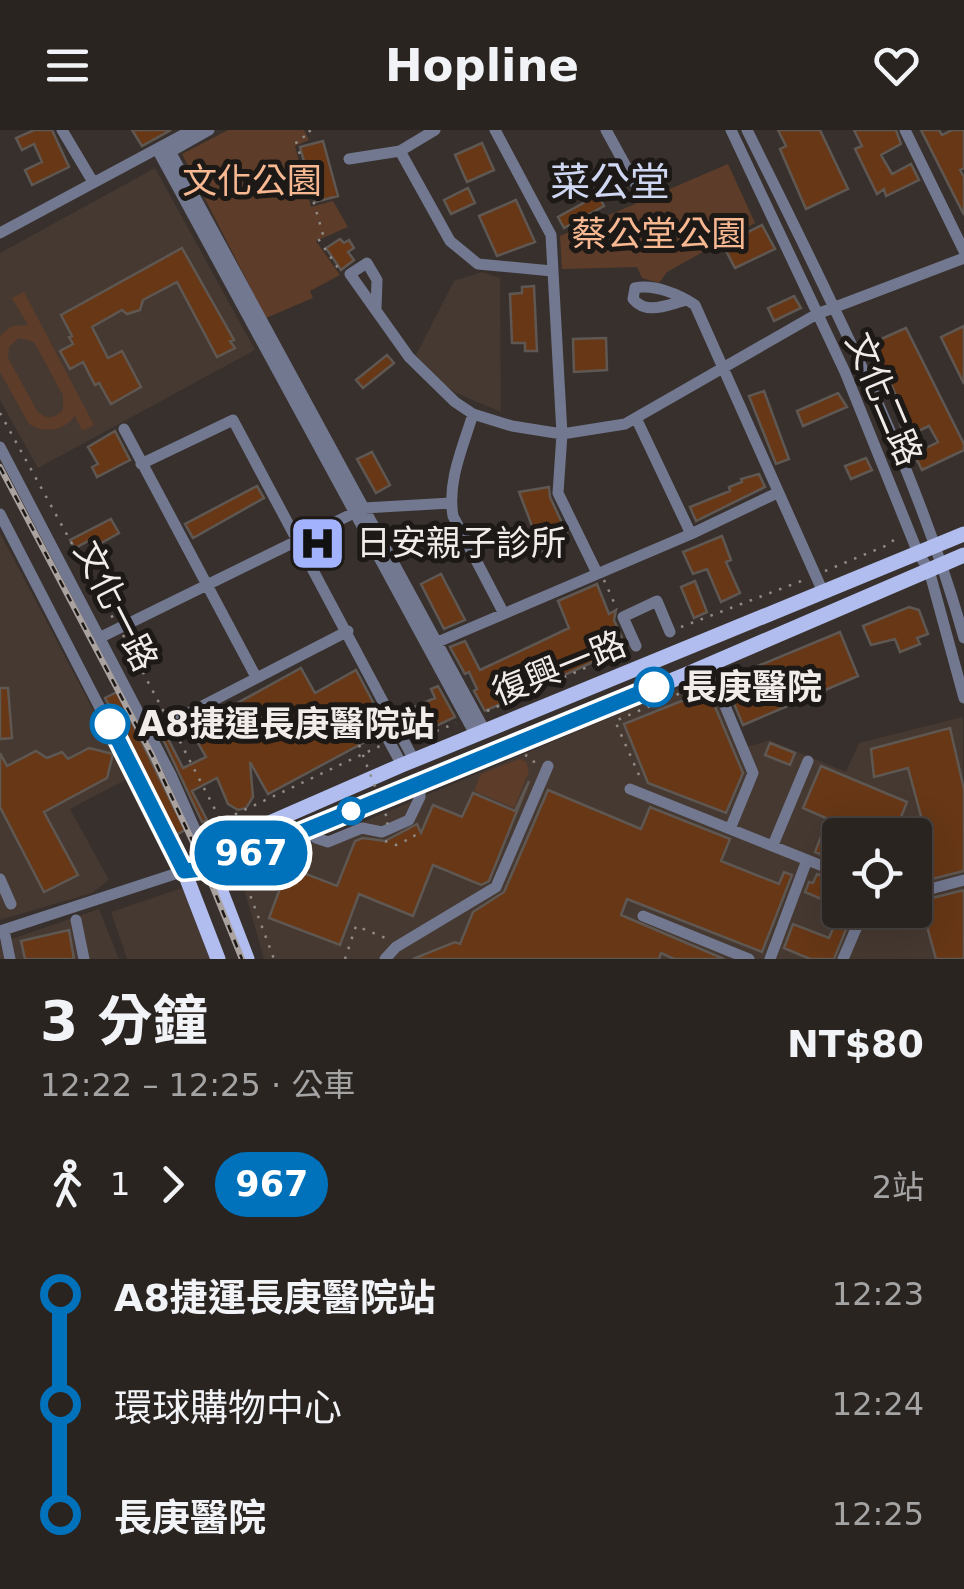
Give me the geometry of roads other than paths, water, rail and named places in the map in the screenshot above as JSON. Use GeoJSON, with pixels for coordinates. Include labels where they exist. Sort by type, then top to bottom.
{"type":"FeatureCollection","features":[{"type":"Feature","properties":{"kind":"main road","name":"復興一路"},"geometry":{"type":"LineString","coordinates":[[184,871],[205,851],[415,760],[964,534]]}},
{"type":"Feature","properties":{"kind":"main road","name":"復興一路"},"geometry":{"type":"LineString","coordinates":[[212,868],[532,736],[690,686],[708,665],[964,555]]}},
{"type":"Feature","properties":{"kind":"main road"},"geometry":{"type":"LineString","coordinates":[[537,710],[550,730]]}},
{"type":"Feature","properties":{"kind":"main road"},"geometry":{"type":"LineString","coordinates":[[513,719],[532,736]]}},
{"type":"Feature","properties":{"kind":"main road","name":"文化一路"},"geometry":{"type":"LineString","coordinates":[[212,868],[247,959]]}},
{"type":"Feature","properties":{"kind":"main road","name":"文化一路"},"geometry":{"type":"LineString","coordinates":[[184,871],[218,959]]}},
{"type":"Feature","properties":{"kind":"street"},"geometry":{"type":"LineString","coordinates":[[62,130],[93,182]]}},
{"type":"Feature","properties":{"kind":"street"},"geometry":{"type":"LineString","coordinates":[[164,148],[192,130]]}},
{"type":"Feature","properties":{"kind":"street"},"geometry":{"type":"LineString","coordinates":[[1,230],[93,182],[209,130]]}},
{"type":"Feature","properties":{"kind":"street"},"geometry":{"type":"LineString","coordinates":[[349,159],[403,148],[435,130]]}},
{"type":"Feature","properties":{"kind":"street"},"geometry":{"type":"LineString","coordinates":[[495,130],[548,224],[562,434],[558,493],[598,572]]}},
{"type":"Feature","properties":{"kind":"street"},"geometry":{"type":"LineString","coordinates":[[606,130],[640,192]]}},
{"type":"Feature","properties":{"kind":"street","name":"文化二路"},"geometry":{"type":"LineString","coordinates":[[731,130],[826,312],[845,372],[918,553],[936,567],[964,638]]}},
{"type":"Feature","properties":{"kind":"street","name":"文化二路"},"geometry":{"type":"LineString","coordinates":[[746,130],[936,546],[936,567],[964,698]]}},
{"type":"Feature","properties":{"kind":"street"},"geometry":{"type":"LineString","coordinates":[[376,309],[377,280],[367,263],[350,274],[409,358],[430,381],[473,414],[512,426],[562,434],[599,430],[636,418],[826,312],[964,254],[906,130]]}},
{"type":"Feature","properties":{"kind":"street"},"geometry":{"type":"LineString","coordinates":[[164,148],[480,732]]}},
{"type":"Feature","properties":{"kind":"street"},"geometry":{"type":"LineString","coordinates":[[403,148],[450,242],[478,264],[552,270]]}},
{"type":"Feature","properties":{"kind":"street"},"geometry":{"type":"LineString","coordinates":[[687,300],[695,304],[824,592]]}},
{"type":"Feature","properties":{"kind":"street"},"geometry":{"type":"LineString","coordinates":[[473,414],[452,484],[451,503],[453,516],[503,612]]}},
{"type":"Feature","properties":{"kind":"street"},"geometry":{"type":"LineString","coordinates":[[636,418],[690,534]]}},
{"type":"Feature","properties":{"kind":"street"},"geometry":{"type":"LineString","coordinates":[[141,464],[232,420],[415,760]]}},
{"type":"Feature","properties":{"kind":"street"},"geometry":{"type":"LineString","coordinates":[[124,429],[256,677]]}},
{"type":"Feature","properties":{"kind":"street","name":"文化一路"},"geometry":{"type":"LineString","coordinates":[[0,447],[100,638],[212,868]]}},
{"type":"Feature","properties":{"kind":"street"},"geometry":{"type":"LineString","coordinates":[[432,644],[777,494]]}},
{"type":"Feature","properties":{"kind":"street"},"geometry":{"type":"LineString","coordinates":[[100,638],[360,511],[451,503]]}},
{"type":"Feature","properties":{"kind":"street","name":"文化一路"},"geometry":{"type":"LineString","coordinates":[[0,514],[184,871]]}},
{"type":"Feature","properties":{"kind":"street"},"geometry":{"type":"LineString","coordinates":[[636,646],[622,617],[657,601],[670,632]]}},
{"type":"Feature","properties":{"kind":"street"},"geometry":{"type":"LineString","coordinates":[[148,734],[348,631]]}},
{"type":"Feature","properties":{"kind":"street"},"geometry":{"type":"LineString","coordinates":[[708,665],[753,773],[730,828]]}},
{"type":"Feature","properties":{"kind":"street"},"geometry":{"type":"LineString","coordinates":[[384,732],[415,760],[438,774]]}},
{"type":"Feature","properties":{"kind":"street"},"geometry":{"type":"LineString","coordinates":[[774,845],[808,761]]}},
{"type":"Feature","properties":{"kind":"street"},"geometry":{"type":"LineString","coordinates":[[385,959],[396,946],[496,887],[548,766]]}},
{"type":"Feature","properties":{"kind":"street"},"geometry":{"type":"LineString","coordinates":[[307,829],[328,842],[362,828],[382,832],[409,820],[420,797],[420,782]]}},
{"type":"Feature","properties":{"kind":"street"},"geometry":{"type":"LineString","coordinates":[[630,790],[660,795],[822,866]]}},
{"type":"Feature","properties":{"kind":"street"},"geometry":{"type":"LineString","coordinates":[[770,959],[807,860]]}},
{"type":"Feature","properties":{"kind":"street"},"geometry":{"type":"LineString","coordinates":[[10,959],[2,930],[184,871],[212,868]]}},
{"type":"Feature","properties":{"kind":"street"},"geometry":{"type":"LineString","coordinates":[[0,879],[11,904]]}},
{"type":"Feature","properties":{"kind":"street"},"geometry":{"type":"LineString","coordinates":[[932,888],[964,880]]}},
{"type":"Feature","properties":{"kind":"street"},"geometry":{"type":"LineString","coordinates":[[643,916],[749,959]]}},
{"type":"Feature","properties":{"kind":"street"},"geometry":{"type":"LineString","coordinates":[[76,920],[84,959]]}},
{"type":"Feature","properties":{"kind":"street"},"geometry":{"type":"LineString","coordinates":[[843,959],[856,928]]}},
{"type":"Feature","properties":{"kind":"railway"},"geometry":{"type":"LineString","coordinates":[[0,467],[152,755],[242,959]]}},
{"type":"Feature","properties":{"kind":"place","name":"日安親子診所"},"geometry":{"type":"Point","coordinates":[317,543]}},
{"type":"Feature","properties":{"kind":"place","name":"長庚醫院"},"geometry":{"type":"Point","coordinates":[654,687]}},
{"type":"Feature","properties":{"kind":"place","name":"A8捷運長庚醫院站"},"geometry":{"type":"Point","coordinates":[110,724]}},
{"type":"Feature","properties":{"kind":"district","name":"菜公堂"},"geometry":{"type":"Point","coordinates":[610,182]}},
{"type":"Feature","properties":{"kind":"park label","name":"文化公園"},"geometry":{"type":"Point","coordinates":[252,181]}},
{"type":"Feature","properties":{"kind":"park label","name":"蔡公堂公園"},"geometry":{"type":"Point","coordinates":[659,234]}}]}
